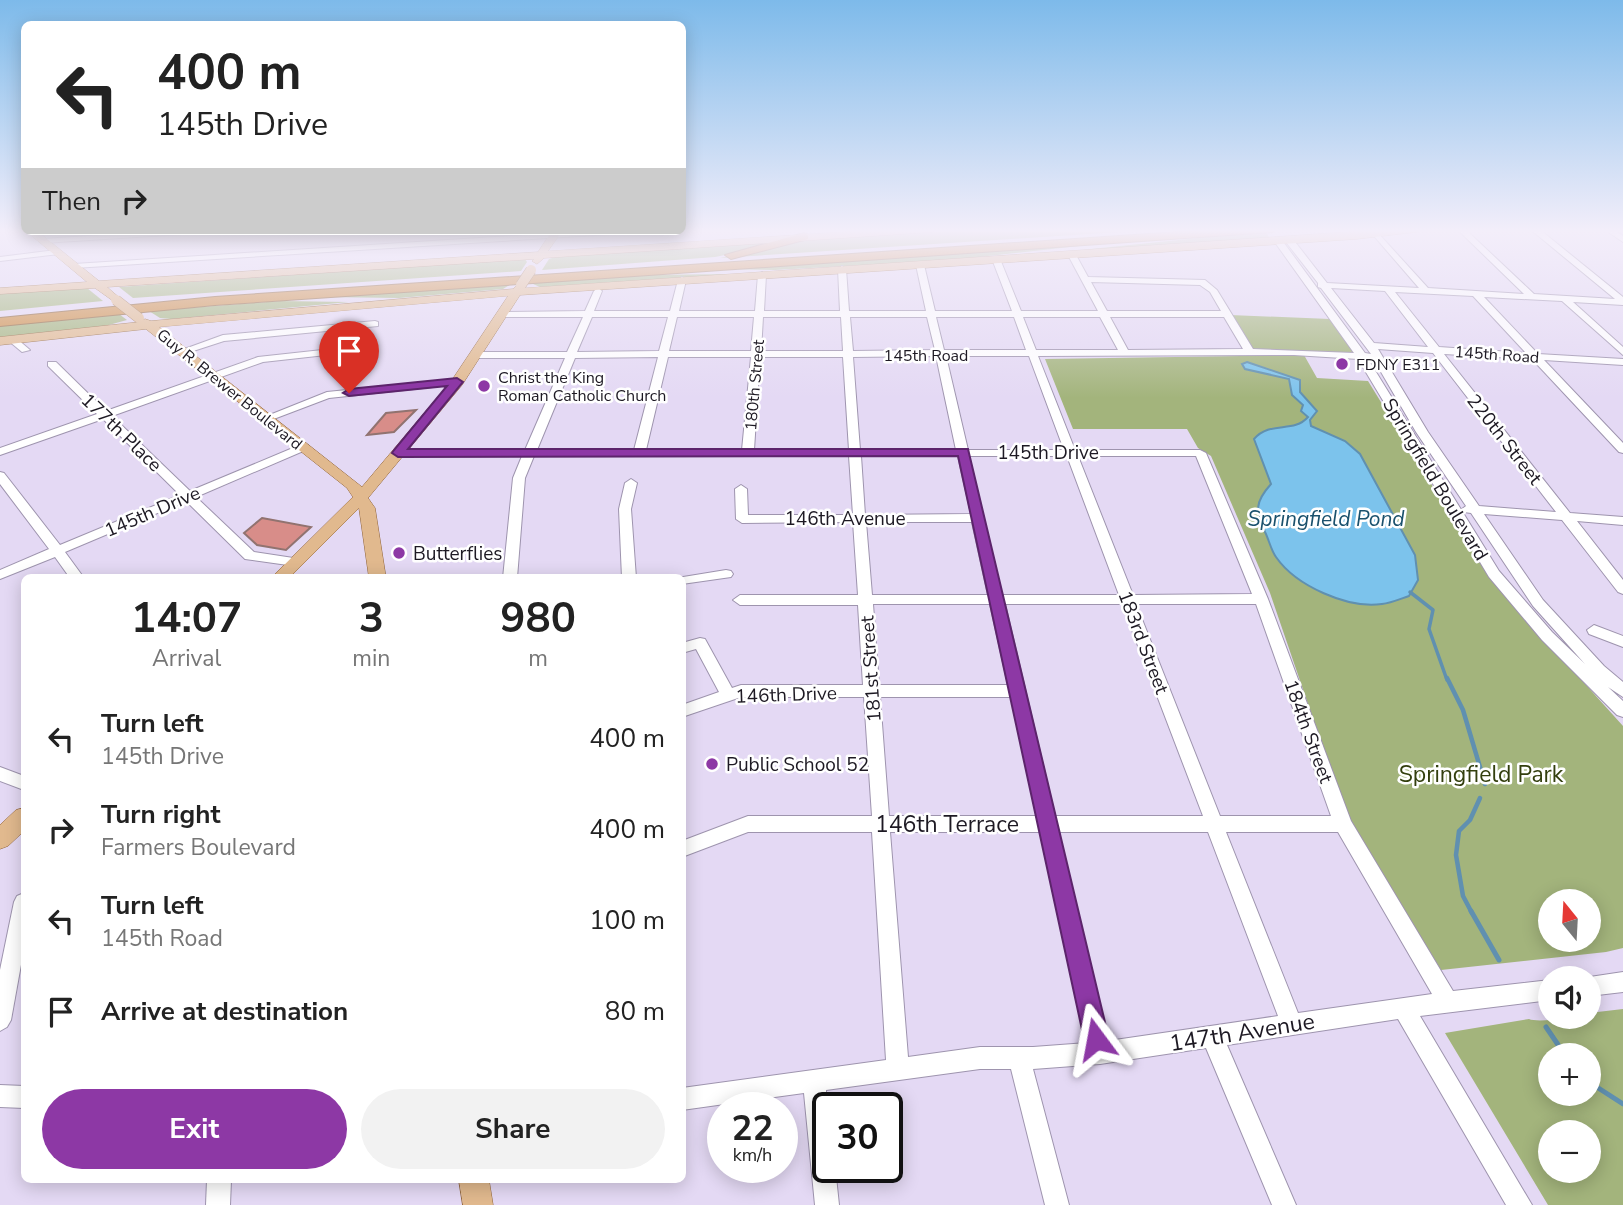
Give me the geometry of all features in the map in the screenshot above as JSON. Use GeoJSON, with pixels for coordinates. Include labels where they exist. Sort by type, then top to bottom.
{"type":"FeatureCollection","features":[{"type":"Feature","properties":{"kind":"highway"},"geometry":{"type":"LineString","coordinates":[[0,314],[370,285]]}},
{"type":"Feature","properties":{"kind":"highway"},"geometry":{"type":"LineString","coordinates":[[0,321],[215,301],[442,285]]}},
{"type":"Feature","properties":{"kind":"highway"},"geometry":{"type":"LineString","coordinates":[[215,301],[421,299]]}},
{"type":"Feature","properties":{"kind":"main road"},"geometry":{"type":"LineString","coordinates":[[0,291],[70,285]]}},
{"type":"Feature","properties":{"kind":"main road","name":"Guy R. Brewer Boulevard"},"geometry":{"type":"LineString","coordinates":[[100,285],[349,482],[362,496]]}},
{"type":"Feature","properties":{"kind":"main road"},"geometry":{"type":"LineString","coordinates":[[283,574],[362,496],[457,382],[521,285]]}},
{"type":"Feature","properties":{"kind":"main road"},"geometry":{"type":"LineString","coordinates":[[6,341],[144,321],[575,285]]}},
{"type":"Feature","properties":{"kind":"main road"},"geometry":{"type":"LineString","coordinates":[[362,496],[367,508],[377,574]]}},
{"type":"Feature","properties":{"kind":"main road"},"geometry":{"type":"LineString","coordinates":[[0,839],[21,820]]}},
{"type":"Feature","properties":{"kind":"main road"},"geometry":{"type":"LineString","coordinates":[[474,1183],[478,1205]]}},
{"type":"Feature","properties":{"kind":"street"},"geometry":{"type":"LineString","coordinates":[[639,453],[681,285]]}},
{"type":"Feature","properties":{"kind":"street","name":"180th Street"},"geometry":{"type":"LineString","coordinates":[[748,452],[761,285]]}},
{"type":"Feature","properties":{"kind":"street","name":"181st Street"},"geometry":{"type":"LineString","coordinates":[[843,285],[898,1069]]}},
{"type":"Feature","properties":{"kind":"street"},"geometry":{"type":"LineString","coordinates":[[925,285],[1100,1053]]}},
{"type":"Feature","properties":{"kind":"street","name":"183rd Street"},"geometry":{"type":"LineString","coordinates":[[1009,285],[1033,355],[1292,1025]]}},
{"type":"Feature","properties":{"kind":"street"},"geometry":{"type":"LineString","coordinates":[[1088,285],[1125,354]]}},
{"type":"Feature","properties":{"kind":"street"},"geometry":{"type":"LineString","coordinates":[[1206,285],[1213,290],[1250,354]]}},
{"type":"Feature","properties":{"kind":"street","name":"Springfield Boulevard"},"geometry":{"type":"LineString","coordinates":[[1313,285],[1360,356],[1494,574],[1522,608],[1623,711]]}},
{"type":"Feature","properties":{"kind":"street","name":"Springfield Boulevard"},"geometry":{"type":"LineString","coordinates":[[1321,285],[1373,352],[1472,509],[1538,603],[1599,670],[1623,691]]}},
{"type":"Feature","properties":{"kind":"street"},"geometry":{"type":"LineString","coordinates":[[1325,285],[1623,302]]}},
{"type":"Feature","properties":{"kind":"street"},"geometry":{"type":"LineString","coordinates":[[1421,285],[1426,291]]}},
{"type":"Feature","properties":{"kind":"street"},"geometry":{"type":"LineString","coordinates":[[1520,285],[1532,297]]}},
{"type":"Feature","properties":{"kind":"street"},"geometry":{"type":"LineString","coordinates":[[1603,285],[1623,302]]}},
{"type":"Feature","properties":{"kind":"street","name":"220th Street"},"geometry":{"type":"LineString","coordinates":[[1388,289],[1623,589]]}},
{"type":"Feature","properties":{"kind":"street"},"geometry":{"type":"LineString","coordinates":[[510,574],[519,478],[598,291]]}},
{"type":"Feature","properties":{"kind":"street"},"geometry":{"type":"LineString","coordinates":[[1476,293],[1623,450]]}},
{"type":"Feature","properties":{"kind":"street"},"geometry":{"type":"LineString","coordinates":[[1565,299],[1623,352]]}},
{"type":"Feature","properties":{"kind":"street"},"geometry":{"type":"LineString","coordinates":[[503,314],[1227,314]]}},
{"type":"Feature","properties":{"kind":"street"},"geometry":{"type":"LineString","coordinates":[[184,351],[223,338],[375,324]]}},
{"type":"Feature","properties":{"kind":"street"},"geometry":{"type":"LineString","coordinates":[[330,352],[338,328]]}},
{"type":"Feature","properties":{"kind":"street"},"geometry":{"type":"LineString","coordinates":[[6,341],[25,350]]}},
{"type":"Feature","properties":{"kind":"street"},"geometry":{"type":"LineString","coordinates":[[0,452],[261,359],[368,348]]}},
{"type":"Feature","properties":{"kind":"street","name":"145th Road"},"geometry":{"type":"LineString","coordinates":[[476,355],[1360,356],[1373,352],[1436,350],[1623,362]]}},
{"type":"Feature","properties":{"kind":"street","name":"177th Place"},"geometry":{"type":"LineString","coordinates":[[52,364],[250,556],[295,562]]}},
{"type":"Feature","properties":{"kind":"street"},"geometry":{"type":"LineString","coordinates":[[267,418],[327,395],[457,382]]}},
{"type":"Feature","properties":{"kind":"street","name":"145th Drive"},"geometry":{"type":"LineString","coordinates":[[0,575],[304,447]]}},
{"type":"Feature","properties":{"kind":"street","name":"145th Drive"},"geometry":{"type":"LineString","coordinates":[[398,453],[1195,451]]}},
{"type":"Feature","properties":{"kind":"street","name":"184th Street"},"geometry":{"type":"LineString","coordinates":[[1195,451],[1202,455],[1261,599],[1343,824],[1448,1002]]}},
{"type":"Feature","properties":{"kind":"street"},"geometry":{"type":"LineString","coordinates":[[0,476],[76,574]]}},
{"type":"Feature","properties":{"kind":"street"},"geometry":{"type":"LineString","coordinates":[[629,574],[625,509],[631,483]]}},
{"type":"Feature","properties":{"kind":"street","name":"146th Avenue"},"geometry":{"type":"LineString","coordinates":[[741,489],[742,519],[978,518]]}},
{"type":"Feature","properties":{"kind":"street"},"geometry":{"type":"LineString","coordinates":[[1452,508],[1623,521]]}},
{"type":"Feature","properties":{"kind":"street"},"geometry":{"type":"LineString","coordinates":[[686,579],[726,574]]}},
{"type":"Feature","properties":{"kind":"street"},"geometry":{"type":"LineString","coordinates":[[740,600],[1261,599]]}},
{"type":"Feature","properties":{"kind":"street"},"geometry":{"type":"LineString","coordinates":[[1594,631],[1623,642]]}},
{"type":"Feature","properties":{"kind":"street"},"geometry":{"type":"LineString","coordinates":[[686,647],[700,643],[727,695]]}},
{"type":"Feature","properties":{"kind":"street","name":"146th Drive"},"geometry":{"type":"LineString","coordinates":[[686,709],[741,691],[1017,691]]}},
{"type":"Feature","properties":{"kind":"street"},"geometry":{"type":"LineString","coordinates":[[0,775],[21,782]]}},
{"type":"Feature","properties":{"kind":"street","name":"146th Terrace"},"geometry":{"type":"LineString","coordinates":[[686,847],[748,824],[1343,824]]}},
{"type":"Feature","properties":{"kind":"street"},"geometry":{"type":"LineString","coordinates":[[0,1020],[21,917]]}},
{"type":"Feature","properties":{"kind":"street"},"geometry":{"type":"LineString","coordinates":[[1601,985],[1623,982]]}},
{"type":"Feature","properties":{"kind":"street","name":"147th Avenue"},"geometry":{"type":"LineString","coordinates":[[686,1098],[980,1058],[1100,1053],[1403,1008],[1538,991]]}},
{"type":"Feature","properties":{"kind":"street"},"geometry":{"type":"LineString","coordinates":[[1403,1008],[1520,1205]]}},
{"type":"Feature","properties":{"kind":"street"},"geometry":{"type":"LineString","coordinates":[[1213,1038],[1284,1205]]}},
{"type":"Feature","properties":{"kind":"street"},"geometry":{"type":"LineString","coordinates":[[1019,1058],[1057,1205]]}},
{"type":"Feature","properties":{"kind":"street"},"geometry":{"type":"LineString","coordinates":[[814,1080],[827,1205]]}},
{"type":"Feature","properties":{"kind":"street"},"geometry":{"type":"LineString","coordinates":[[0,1096],[21,1097]]}},
{"type":"Feature","properties":{"kind":"street"},"geometry":{"type":"LineString","coordinates":[[218,1205],[219,1183]]}},
{"type":"Feature","properties":{"kind":"green space"},"geometry":{"type":"Polygon","coordinates":[[[145,285],[316,285],[133,298],[119,287],[145,285]]]}},
{"type":"Feature","properties":{"kind":"green space"},"geometry":{"type":"Polygon","coordinates":[[[509,285],[503,289],[399,298],[324,297],[509,285]]]}},
{"type":"Feature","properties":{"kind":"green space"},"geometry":{"type":"Polygon","coordinates":[[[87,288],[103,301],[0,311],[0,294],[87,288]]]}},
{"type":"Feature","properties":{"kind":"green space"},"geometry":{"type":"Polygon","coordinates":[[[280,301],[349,302],[171,319],[160,318],[149,311],[280,301]]]}},
{"type":"Feature","properties":{"kind":"green space"},"geometry":{"type":"Polygon","coordinates":[[[119,314],[127,320],[105,326],[0,338],[0,326],[119,314]]]}},
{"type":"Feature","properties":{"kind":"green space"},"geometry":{"type":"Polygon","coordinates":[[[1230,315],[1330,319],[1355,353],[1253,351],[1230,315]]]}},
{"type":"Feature","properties":{"kind":"green space","name":"Springfield Park"},"geometry":{"type":"Polygon","coordinates":[[[1304,355],[1317,378],[1368,381],[1443,503],[1504,594],[1623,726],[1623,948],[1606,952],[1441,970],[1346,815],[1270,593],[1211,456],[1198,448],[1187,429],[1073,429],[1045,359],[1304,355]]]}},
{"type":"Feature","properties":{"kind":"green space"},"geometry":{"type":"Polygon","coordinates":[[[1623,1009],[1623,1205],[1548,1205],[1445,1033],[1538,1020],[1538,1029],[1601,1029],[1601,1012],[1623,1009]]]}},
{"type":"Feature","properties":{"kind":"water","name":"Springfield Pond"},"geometry":{"type":"Polygon","coordinates":[[[1247,362],[1300,380],[1300,392],[1317,411],[1310,420],[1311,426],[1345,441],[1360,454],[1415,555],[1418,580],[1409,596],[1369,605],[1339,599],[1309,586],[1285,568],[1276,557],[1258,512],[1259,502],[1271,484],[1254,439],[1268,430],[1296,425],[1308,417],[1301,411],[1303,405],[1292,395],[1289,379],[1245,369],[1242,364],[1247,362]]]}},
{"type":"Feature","properties":{"kind":"building"},"geometry":{"type":"Polygon","coordinates":[[[416,410],[394,432],[367,435],[386,413],[416,410]]]}},
{"type":"Feature","properties":{"kind":"building"},"geometry":{"type":"Polygon","coordinates":[[[262,518],[311,527],[286,550],[257,545],[244,533],[262,518]]]}},
{"type":"Feature","properties":{"kind":"waterway"},"geometry":{"type":"LineString","coordinates":[[1410,592],[1433,610],[1429,629],[1447,680]]}},
{"type":"Feature","properties":{"kind":"waterway"},"geometry":{"type":"LineString","coordinates":[[1447,678],[1463,710],[1485,784]]}},
{"type":"Feature","properties":{"kind":"waterway"},"geometry":{"type":"LineString","coordinates":[[1472,913],[1463,896],[1456,855],[1459,831],[1470,820],[1480,798]]}},
{"type":"Feature","properties":{"kind":"waterway"},"geometry":{"type":"LineString","coordinates":[[1471,911],[1499,960]]}},
{"type":"Feature","properties":{"kind":"waterway"},"geometry":{"type":"LineString","coordinates":[[1547,1029],[1557,1043]]}},
{"type":"Feature","properties":{"kind":"waterway"},"geometry":{"type":"LineString","coordinates":[[1601,1090],[1623,1104]]}},
{"type":"Feature","properties":{"kind":"place","name":"FDNY E311"},"geometry":{"type":"Point","coordinates":[1342,364]}},
{"type":"Feature","properties":{"kind":"place","name":"Christ the King Roman Catholic Church"},"geometry":{"type":"Point","coordinates":[484,386]}},
{"type":"Feature","properties":{"kind":"place","name":"Butterflies"},"geometry":{"type":"Point","coordinates":[399,553]}},
{"type":"Feature","properties":{"kind":"place","name":"Public School 52"},"geometry":{"type":"Point","coordinates":[712,764]}},
{"type":"Feature","properties":{"kind":"route"},"geometry":{"type":"LineString","coordinates":[[349,393],[457,382],[398,453],[963,452],[1096,1039]]}}]}
